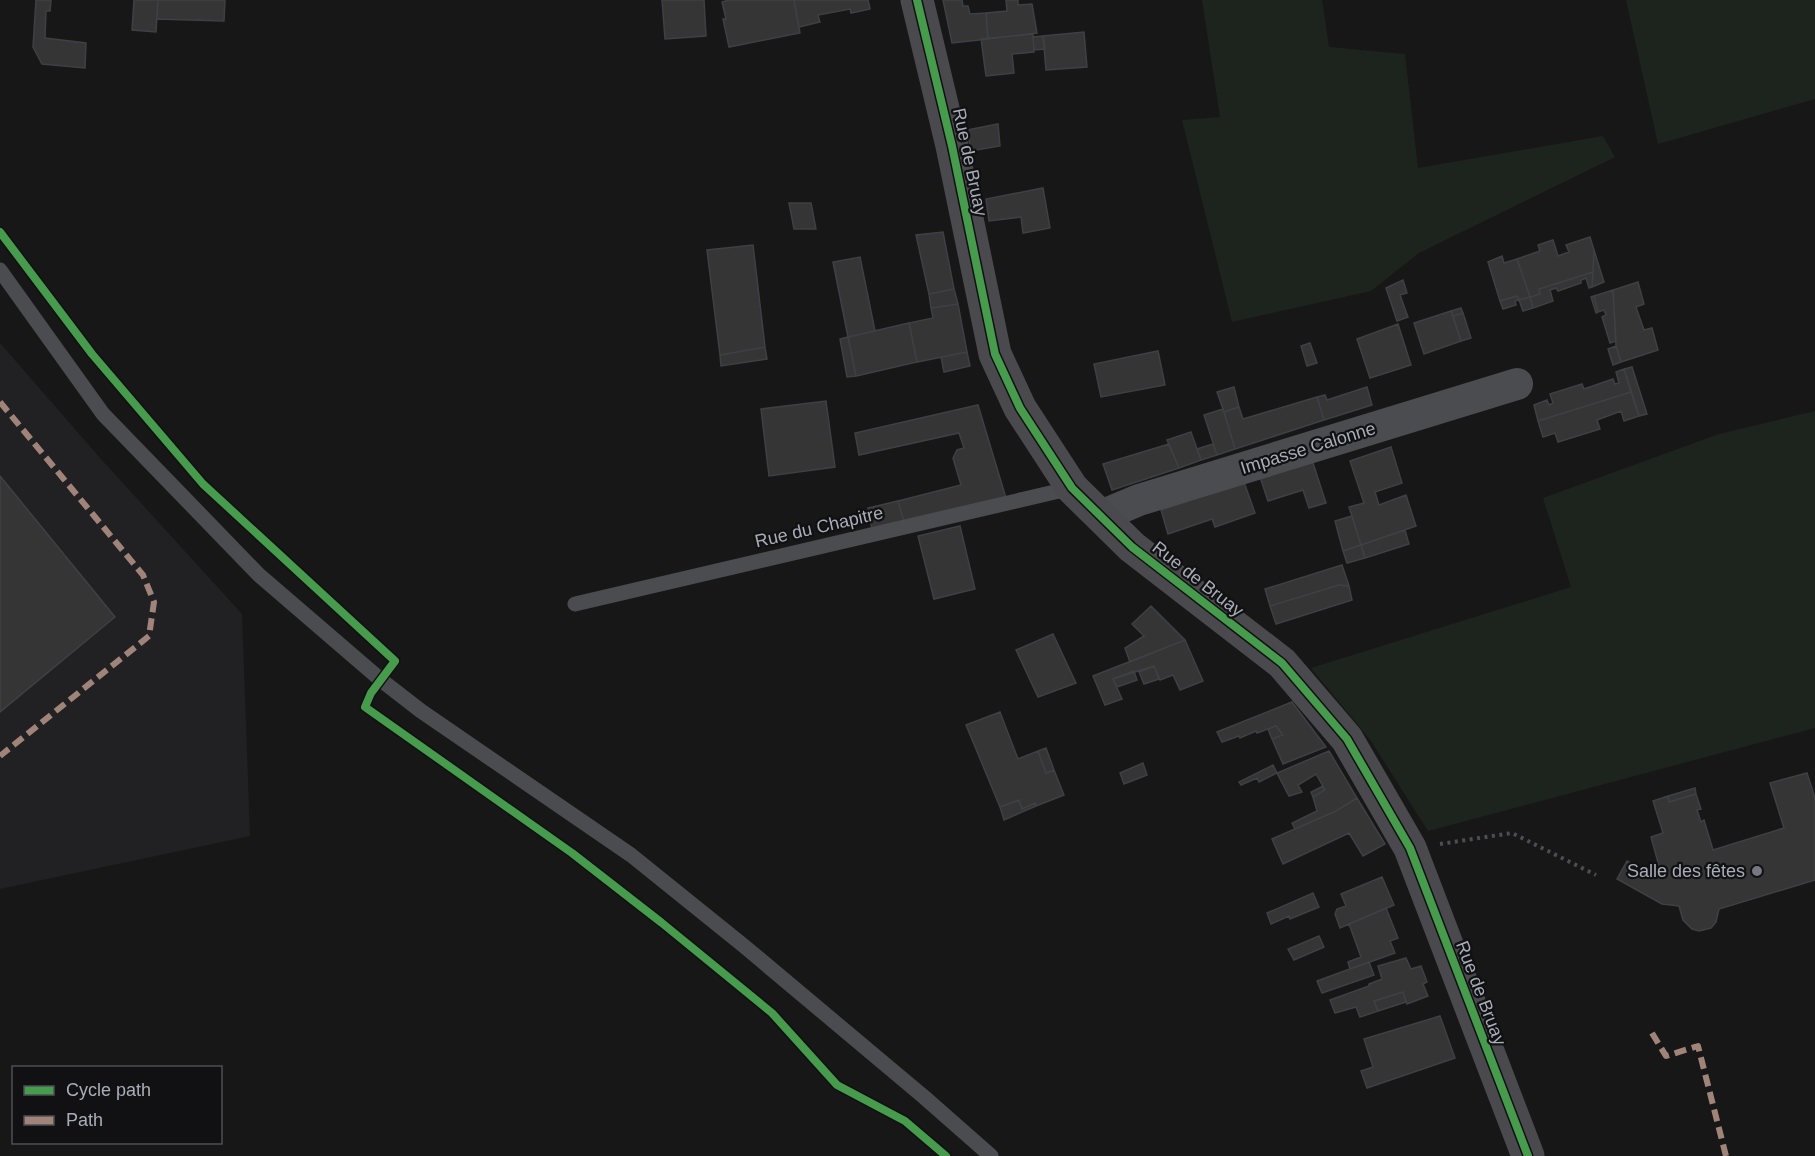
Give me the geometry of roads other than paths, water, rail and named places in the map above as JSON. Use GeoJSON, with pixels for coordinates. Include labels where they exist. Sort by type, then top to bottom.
{"type":"FeatureCollection","features":[{"type":"Feature","properties":{"kind":"street","name":"Rue de Bruay"},"geometry":{"type":"LineString","coordinates":[[917,0],[952,146],[995,354],[1020,408],[1072,488],[1132,547],[1282,663],[1347,739],[1410,848],[1528,1156]]}},
{"type":"Feature","properties":{"kind":"street","name":"Impasse Calonne"},"geometry":{"type":"LineString","coordinates":[[1101,516],[1139,500],[1517,384]]}},
{"type":"Feature","properties":{"kind":"lane"},"geometry":{"type":"LineString","coordinates":[[0,270],[103,414],[259,574],[381,681],[631,855],[762,961],[991,1156]]}},
{"type":"Feature","properties":{"kind":"lane","name":"Rue du Chapitre"},"geometry":{"type":"LineString","coordinates":[[575,604],[1072,488]]}},
{"type":"Feature","properties":{"kind":"place","name":"Salle des fêtes"},"geometry":{"type":"Point","coordinates":[1757,871]}}]}
